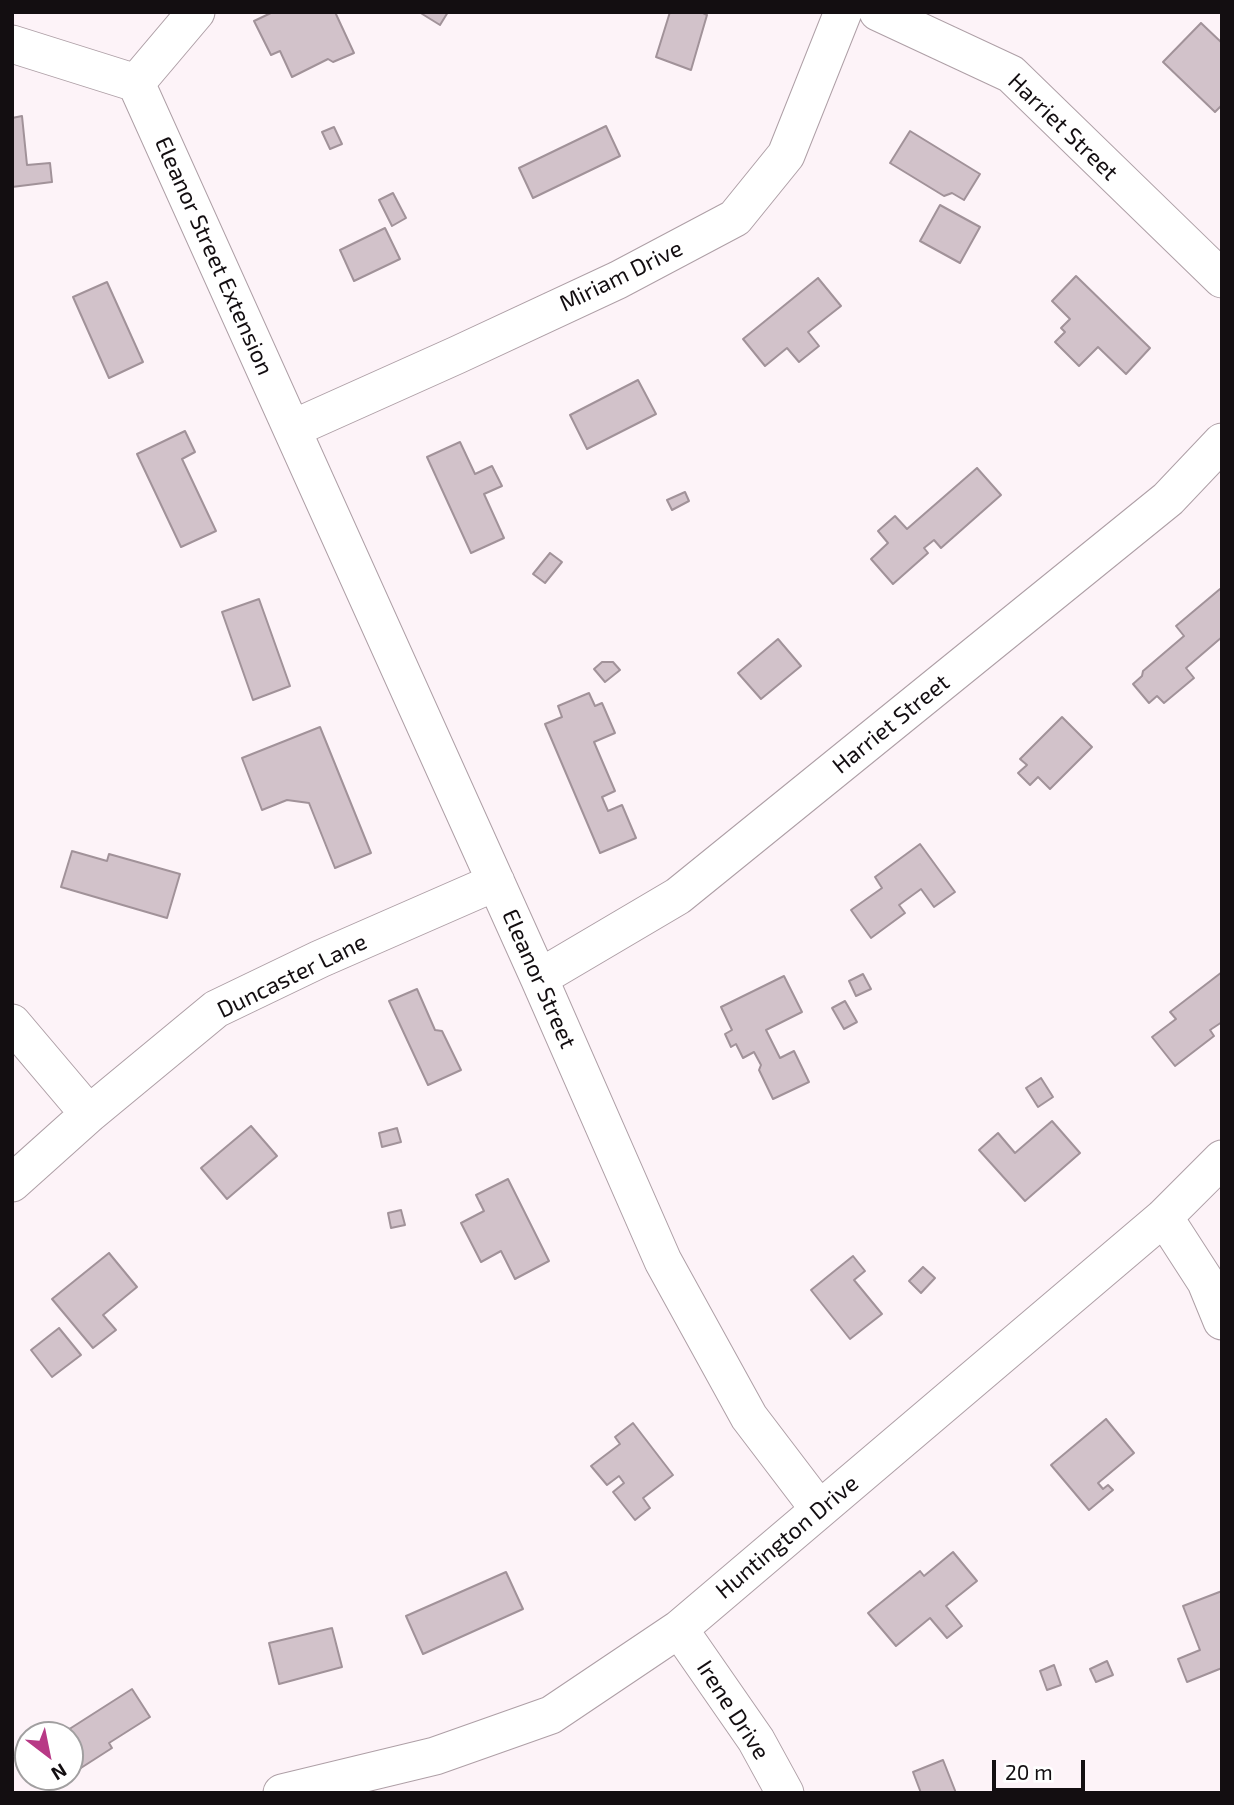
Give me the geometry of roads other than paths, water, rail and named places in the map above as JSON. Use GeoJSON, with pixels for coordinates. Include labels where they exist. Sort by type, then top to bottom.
{"type":"FeatureCollection","features":[{"type":"Feature","properties":{"kind":"street"},"geometry":{"type":"LineString","coordinates":[[12,44],[136,83],[196,12]]}},
{"type":"Feature","properties":{"kind":"street","name":"Miriam Drive"},"geometry":{"type":"LineString","coordinates":[[292,429],[618,279],[735,218],[786,155],[843,12]]}},
{"type":"Feature","properties":{"kind":"street","name":"Harriet Street"},"geometry":{"type":"LineString","coordinates":[[878,12],[1012,74],[1222,279]]}},
{"type":"Feature","properties":{"kind":"street","name":"Eleanor Street Extension"},"geometry":{"type":"LineString","coordinates":[[136,83],[292,429]]}},
{"type":"Feature","properties":{"kind":"street","name":"Eleanor Street"},"geometry":{"type":"LineString","coordinates":[[292,429],[663,1261],[749,1417],[819,1509]]}},
{"type":"Feature","properties":{"kind":"street","name":"Harriet Street"},"geometry":{"type":"LineString","coordinates":[[539,978],[678,896],[1168,499],[1222,442]]}},
{"type":"Feature","properties":{"kind":"street","name":"Duncaster Lane"},"geometry":{"type":"LineString","coordinates":[[12,1183],[89,1114],[216,1009],[496,882]]}},
{"type":"Feature","properties":{"kind":"street"},"geometry":{"type":"LineString","coordinates":[[12,1023],[89,1114]]}},
{"type":"Feature","properties":{"kind":"street","name":"Huntington Drive"},"geometry":{"type":"LineString","coordinates":[[282,1793],[435,1756],[551,1715],[679,1629],[1164,1217],[1222,1159]]}},
{"type":"Feature","properties":{"kind":"street"},"geometry":{"type":"LineString","coordinates":[[1164,1217],[1206,1282],[1222,1321]]}},
{"type":"Feature","properties":{"kind":"street","name":"Irene Drive"},"geometry":{"type":"LineString","coordinates":[[679,1629],[755,1740],[785,1793]]}}]}
